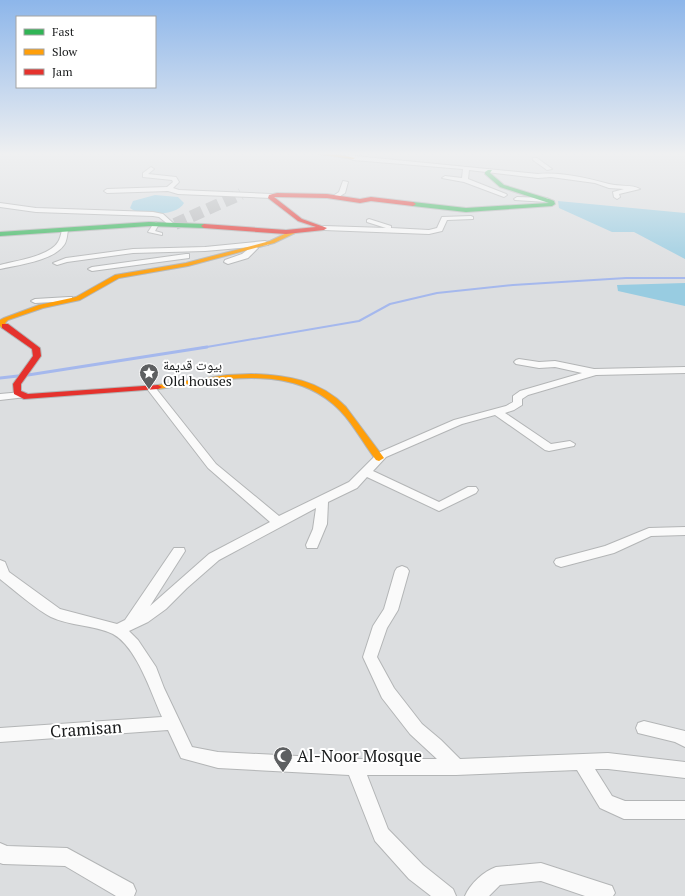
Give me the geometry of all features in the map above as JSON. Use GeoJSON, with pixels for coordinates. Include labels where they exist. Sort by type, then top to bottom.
{"type":"FeatureCollection","features":[{"type":"Feature","properties":{"kind":"street"},"geometry":{"type":"LineString","coordinates":[[267,196],[335,197],[354,200],[371,199],[466,210],[552,204],[552,202],[534,196]]}},
{"type":"Feature","properties":{"kind":"street"},"geometry":{"type":"LineString","coordinates":[[271,196],[295,217],[324,228]]}},
{"type":"Feature","properties":{"kind":"street"},"geometry":{"type":"LineString","coordinates":[[517,199],[547,200]]}},
{"type":"Feature","properties":{"kind":"street"},"geometry":{"type":"LineString","coordinates":[[0,204],[36,210],[153,214],[161,215],[171,224]]}},
{"type":"Feature","properties":{"kind":"street"},"geometry":{"type":"LineString","coordinates":[[0,234],[156,224],[293,232],[324,228],[429,232],[440,230],[444,218],[471,218]]}},
{"type":"Feature","properties":{"kind":"street"},"geometry":{"type":"LineString","coordinates":[[369,220],[389,227],[384,230]]}},
{"type":"Feature","properties":{"kind":"street"},"geometry":{"type":"LineString","coordinates":[[156,224],[151,232],[160,234]]}},
{"type":"Feature","properties":{"kind":"street"},"geometry":{"type":"LineString","coordinates":[[0,267],[38,257],[51,251],[60,244],[65,230]]}},
{"type":"Feature","properties":{"kind":"street"},"geometry":{"type":"LineString","coordinates":[[293,232],[272,242],[186,265],[117,276],[78,298],[41,306],[6,319],[1,323],[3,328],[36,348],[38,356],[17,384],[17,392],[27,397],[151,388],[259,375],[277,376],[308,384],[336,401],[378,458]]}},
{"type":"Feature","properties":{"kind":"street"},"geometry":{"type":"LineString","coordinates":[[57,264],[66,260],[133,251],[205,248],[272,242]]}},
{"type":"Feature","properties":{"kind":"street"},"geometry":{"type":"LineString","coordinates":[[228,262],[245,256],[255,247]]}},
{"type":"Feature","properties":{"kind":"street"},"geometry":{"type":"LineString","coordinates":[[92,269],[255,247]]}},
{"type":"Feature","properties":{"kind":"street"},"geometry":{"type":"LineString","coordinates":[[35,301],[78,298]]}},
{"type":"Feature","properties":{"kind":"street"},"geometry":{"type":"LineString","coordinates":[[519,362],[539,365],[555,364],[595,372],[685,370]]}},
{"type":"Feature","properties":{"kind":"street"},"geometry":{"type":"LineString","coordinates":[[0,565],[4,575],[56,613],[124,627],[161,606],[182,584],[214,557],[278,522],[353,485],[378,458],[398,447],[458,422],[510,408],[518,403],[517,398],[524,393],[595,372]]}},
{"type":"Feature","properties":{"kind":"street"},"geometry":{"type":"LineString","coordinates":[[151,388],[212,466],[278,522]]}},
{"type":"Feature","properties":{"kind":"street"},"geometry":{"type":"LineString","coordinates":[[0,397],[22,395]]}},
{"type":"Feature","properties":{"kind":"street"},"geometry":{"type":"LineString","coordinates":[[497,412],[549,448],[570,444]]}},
{"type":"Feature","properties":{"kind":"street"},"geometry":{"type":"LineString","coordinates":[[366,472],[439,507],[472,490]]}},
{"type":"Feature","properties":{"kind":"street"},"geometry":{"type":"LineString","coordinates":[[312,545],[319,532],[323,512],[322,501]]}},
{"type":"Feature","properties":{"kind":"street"},"geometry":{"type":"LineString","coordinates":[[561,562],[609,550],[649,532],[685,531]]}},
{"type":"Feature","properties":{"kind":"street"},"geometry":{"type":"LineString","coordinates":[[124,627],[178,551]]}},
{"type":"Feature","properties":{"kind":"street"},"geometry":{"type":"LineString","coordinates":[[402,571],[391,610],[380,626],[370,657],[382,682],[416,729],[435,745],[456,767]]}},
{"type":"Feature","properties":{"kind":"street"},"geometry":{"type":"LineString","coordinates":[[124,627],[133,644],[151,671],[156,688],[187,753],[218,760],[355,767],[456,767],[608,761],[685,770]]}},
{"type":"Feature","properties":{"kind":"street","name":"Cramisan"},"geometry":{"type":"LineString","coordinates":[[0,735],[173,723]]}},
{"type":"Feature","properties":{"kind":"street"},"geometry":{"type":"LineString","coordinates":[[644,728],[679,736],[685,740]]}},
{"type":"Feature","properties":{"kind":"street"},"geometry":{"type":"LineString","coordinates":[[581,762],[606,802],[624,810],[685,810]]}},
{"type":"Feature","properties":{"kind":"street"},"geometry":{"type":"LineString","coordinates":[[355,767],[381,835],[416,872],[446,896]]}},
{"type":"Feature","properties":{"kind":"street"},"geometry":{"type":"LineString","coordinates":[[0,852],[3,855],[67,857],[126,891]]}},
{"type":"Feature","properties":{"kind":"street"},"geometry":{"type":"LineString","coordinates":[[475,896],[496,876],[541,872],[605,893]]}},
{"type":"Feature","properties":{"kind":"shaded area"},"geometry":{"type":"Polygon","coordinates":[[[152,196],[164,196],[178,197],[184,203],[174,211],[150,214],[135,211],[130,208],[133,201],[152,196]]]}},
{"type":"Feature","properties":{"kind":"shaded area"},"geometry":{"type":"Polygon","coordinates":[[[558,201],[685,213],[685,259],[634,232],[612,232],[559,208],[558,201]]]}},
{"type":"Feature","properties":{"kind":"shaded area"},"geometry":{"type":"Polygon","coordinates":[[[685,283],[685,306],[618,291],[617,285],[685,283]]]}},
{"type":"Feature","properties":{"kind":"waterway"},"geometry":{"type":"LineString","coordinates":[[205,347],[359,321],[390,304],[437,293],[513,285],[626,278],[685,278]]}},
{"type":"Feature","properties":{"kind":"waterway"},"geometry":{"type":"LineString","coordinates":[[28,375],[205,347]]}},
{"type":"Feature","properties":{"kind":"waterway"},"geometry":{"type":"LineString","coordinates":[[201,348],[205,347]]}},
{"type":"Feature","properties":{"kind":"waterway"},"geometry":{"type":"LineString","coordinates":[[0,378],[18,376]]}},
{"type":"Feature","properties":{"kind":"tunnel"},"geometry":{"type":"LineString","coordinates":[[175,224],[237,196]]}},
{"type":"Feature","properties":{"kind":"traffic: fast"},"geometry":{"type":"LineString","coordinates":[[413,204],[466,210],[552,204],[552,202],[534,196]]}},
{"type":"Feature","properties":{"kind":"traffic: fast"},"geometry":{"type":"LineString","coordinates":[[0,234],[149,224],[204,226]]}},
{"type":"Feature","properties":{"kind":"traffic: slow"},"geometry":{"type":"LineString","coordinates":[[5,326],[1,323],[6,319],[41,306],[78,299],[117,276],[186,265],[272,242],[293,232]]}},
{"type":"Feature","properties":{"kind":"traffic: slow"},"geometry":{"type":"LineString","coordinates":[[158,387],[227,377],[275,377],[297,381],[318,389],[337,403],[354,423],[379,458]]}},
{"type":"Feature","properties":{"kind":"traffic: jam"},"geometry":{"type":"LineString","coordinates":[[204,226],[286,232],[324,228],[300,220],[271,198],[272,196]]}},
{"type":"Feature","properties":{"kind":"traffic: jam"},"geometry":{"type":"LineString","coordinates":[[318,196],[360,201],[371,199],[413,204]]}},
{"type":"Feature","properties":{"kind":"traffic: jam"},"geometry":{"type":"LineString","coordinates":[[5,326],[36,348],[37,356],[17,384],[17,392],[27,397],[158,387]]}},
{"type":"Feature","properties":{"kind":"place","name":"بيوت قديمة Old houses"},"geometry":{"type":"Point","coordinates":[149,390]}},
{"type":"Feature","properties":{"kind":"place","name":"Al-Noor Mosque"},"geometry":{"type":"Point","coordinates":[283,773]}}]}
